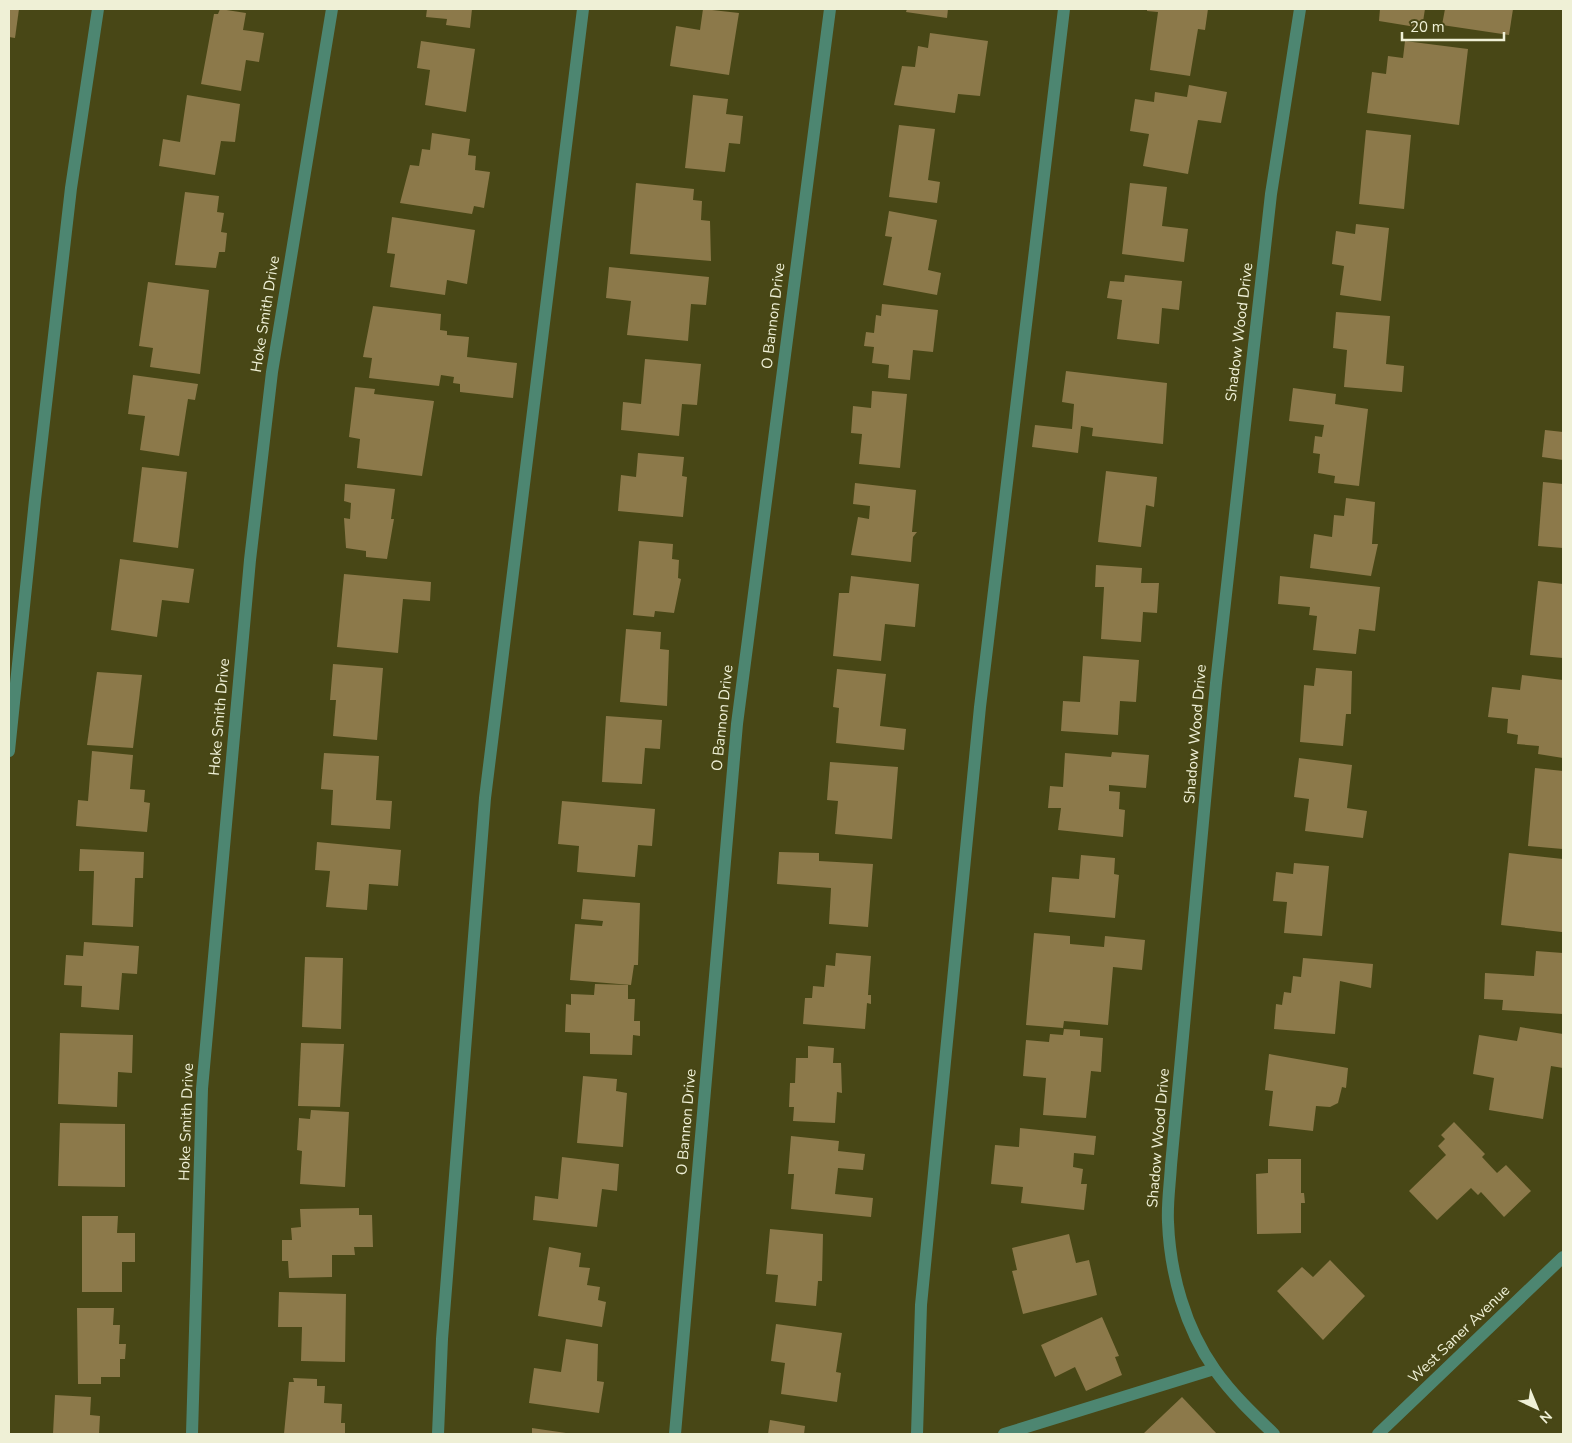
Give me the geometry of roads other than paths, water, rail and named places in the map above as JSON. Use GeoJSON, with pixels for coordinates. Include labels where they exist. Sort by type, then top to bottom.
{"type":"FeatureCollection","features":[{"type":"Feature","properties":{"kind":"street"},"geometry":{"type":"LineString","coordinates":[[9,750],[35,500],[71,188],[98,9]]}},
{"type":"Feature","properties":{"kind":"street","name":"Hoke Smith Drive"},"geometry":{"type":"LineString","coordinates":[[192,1434],[202,1089],[250,560],[272,372],[332,9]]}},
{"type":"Feature","properties":{"kind":"street"},"geometry":{"type":"LineString","coordinates":[[438,1434],[442,1339],[485,798],[583,9]]}},
{"type":"Feature","properties":{"kind":"street","name":"O Bannon Drive"},"geometry":{"type":"LineString","coordinates":[[675,1434],[737,724],[830,9]]}},
{"type":"Feature","properties":{"kind":"street"},"geometry":{"type":"LineString","coordinates":[[917,1434],[921,1305],[980,708],[1064,9]]}},
{"type":"Feature","properties":{"kind":"street","name":"Shadow Wood Drive"},"geometry":{"type":"LineString","coordinates":[[1274,1434],[1239,1399],[1214,1369],[1191,1329],[1175,1275],[1168,1222],[1171,1165],[1216,683],[1271,194],[1300,9]]}},
{"type":"Feature","properties":{"kind":"street","name":"West Saner Avenue"},"geometry":{"type":"LineString","coordinates":[[1378,1434],[1563,1257]]}},
{"type":"Feature","properties":{"kind":"street"},"geometry":{"type":"LineString","coordinates":[[1004,1434],[1214,1369]]}}]}
